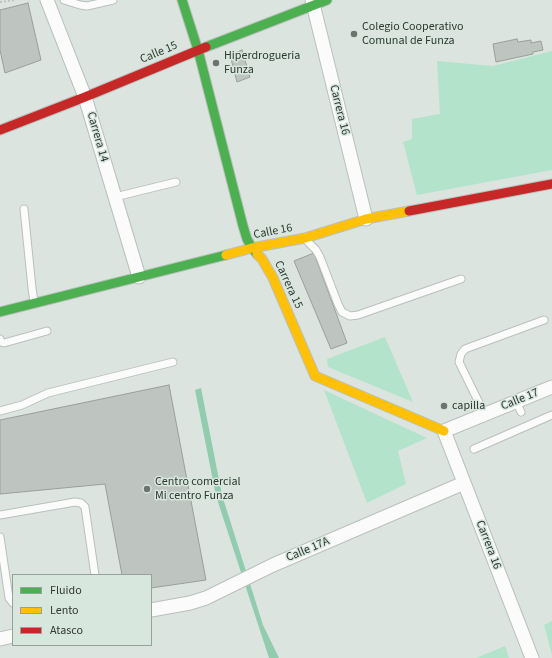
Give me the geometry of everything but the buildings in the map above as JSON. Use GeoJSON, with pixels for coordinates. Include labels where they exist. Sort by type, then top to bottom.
{"type":"FeatureCollection","features":[{"type":"Feature","properties":{"kind":"street","name":"Carrera 14"},"geometry":{"type":"LineString","coordinates":[[47,0],[85,98],[139,277]]}},
{"type":"Feature","properties":{"kind":"street","name":"Carrera 15"},"geometry":{"type":"LineString","coordinates":[[182,0],[198,50],[247,239],[252,248],[262,259],[273,278],[312,377],[444,431]]}},
{"type":"Feature","properties":{"kind":"street","name":"Calle 15"},"geometry":{"type":"LineString","coordinates":[[0,130],[85,98],[313,3],[327,0]]}},
{"type":"Feature","properties":{"kind":"street","name":"Carrera 16"},"geometry":{"type":"LineString","coordinates":[[313,3],[366,219]]}},
{"type":"Feature","properties":{"kind":"street","name":"Calle 16"},"geometry":{"type":"LineString","coordinates":[[0,312],[252,248],[305,238],[366,219],[551,186]]}},
{"type":"Feature","properties":{"kind":"street","name":"Calle 17"},"geometry":{"type":"LineString","coordinates":[[444,431],[485,414],[519,407],[552,387]]}},
{"type":"Feature","properties":{"kind":"street","name":"Carrera 16"},"geometry":{"type":"LineString","coordinates":[[444,431],[532,658]]}},
{"type":"Feature","properties":{"kind":"street","name":"Calle 17A"},"geometry":{"type":"LineString","coordinates":[[152,610],[190,603],[206,598],[255,573],[275,569],[464,483]]}},
{"type":"Feature","properties":{"kind":"street"},"geometry":{"type":"LineString","coordinates":[[0,639],[12,636]]}},
{"type":"Feature","properties":{"kind":"lane"},"geometry":{"type":"LineString","coordinates":[[64,0],[87,6],[113,0]]}},
{"type":"Feature","properties":{"kind":"lane"},"geometry":{"type":"LineString","coordinates":[[115,197],[176,182]]}},
{"type":"Feature","properties":{"kind":"lane"},"geometry":{"type":"LineString","coordinates":[[24,209],[35,304]]}},
{"type":"Feature","properties":{"kind":"lane"},"geometry":{"type":"LineString","coordinates":[[305,238],[320,257],[342,312],[350,316],[358,315],[461,279]]}},
{"type":"Feature","properties":{"kind":"lane"},"geometry":{"type":"LineString","coordinates":[[485,414],[459,362],[461,354],[465,349],[544,320]]}},
{"type":"Feature","properties":{"kind":"lane"},"geometry":{"type":"LineString","coordinates":[[0,339],[1,342],[4,343],[47,331]]}},
{"type":"Feature","properties":{"kind":"lane"},"geometry":{"type":"LineString","coordinates":[[0,411],[22,405],[48,393],[173,362]]}},
{"type":"Feature","properties":{"kind":"lane"},"geometry":{"type":"LineString","coordinates":[[474,449],[552,415]]}},
{"type":"Feature","properties":{"kind":"lane"},"geometry":{"type":"LineString","coordinates":[[0,515],[75,502],[81,503],[84,507],[95,574]]}},
{"type":"Feature","properties":{"kind":"lane"},"geometry":{"type":"LineString","coordinates":[[0,537],[9,598],[12,602]]}},
{"type":"Feature","properties":{"kind":"path"},"geometry":{"type":"LineString","coordinates":[[0,3],[15,0]]}},
{"type":"Feature","properties":{"kind":"shaded area"},"geometry":{"type":"Polygon","coordinates":[[[552,51],[552,170],[417,195],[403,142],[412,139],[412,119],[440,114],[437,61],[493,66],[552,51]]]}},
{"type":"Feature","properties":{"kind":"shaded area"},"geometry":{"type":"Polygon","coordinates":[[[385,337],[413,402],[328,367],[327,359],[385,337]]]}},
{"type":"Feature","properties":{"kind":"shaded area"},"geometry":{"type":"Polygon","coordinates":[[[201,388],[222,495],[263,625],[279,658],[269,658],[216,496],[195,390],[201,388]]]}},
{"type":"Feature","properties":{"kind":"shaded area"},"geometry":{"type":"Polygon","coordinates":[[[324,390],[427,438],[398,451],[406,484],[367,503],[324,390]]]}},
{"type":"Feature","properties":{"kind":"shaded area"},"geometry":{"type":"Polygon","coordinates":[[[552,621],[552,655],[544,625],[552,621]]]}},
{"type":"Feature","properties":{"kind":"shaded area"},"geometry":{"type":"Polygon","coordinates":[[[505,646],[509,658],[476,658],[505,646]]]}},
{"type":"Feature","properties":{"kind":"traffic: fast"},"geometry":{"type":"LineString","coordinates":[[182,0],[198,50],[243,226],[247,239],[257,254]]}},
{"type":"Feature","properties":{"kind":"traffic: fast"},"geometry":{"type":"LineString","coordinates":[[206,47],[327,0]]}},
{"type":"Feature","properties":{"kind":"traffic: fast"},"geometry":{"type":"LineString","coordinates":[[0,312],[226,255]]}},
{"type":"Feature","properties":{"kind":"traffic: slow"},"geometry":{"type":"LineString","coordinates":[[226,255],[252,248],[305,238],[366,219],[409,211]]}},
{"type":"Feature","properties":{"kind":"traffic: slow"},"geometry":{"type":"LineString","coordinates":[[257,254],[262,259],[273,278],[315,376],[444,431]]}},
{"type":"Feature","properties":{"kind":"traffic: jam"},"geometry":{"type":"LineString","coordinates":[[0,130],[206,47]]}},
{"type":"Feature","properties":{"kind":"traffic: jam"},"geometry":{"type":"LineString","coordinates":[[409,211],[552,184]]}},
{"type":"Feature","properties":{"kind":"place","name":"Colegio Cooperativo Comunal de Funza"},"geometry":{"type":"Point","coordinates":[354,34]}},
{"type":"Feature","properties":{"kind":"place","name":"Hiperdrogueria Funza"},"geometry":{"type":"Point","coordinates":[216,63]}},
{"type":"Feature","properties":{"kind":"place","name":"capilla"},"geometry":{"type":"Point","coordinates":[444,406]}},
{"type":"Feature","properties":{"kind":"place","name":"Centro comercial Mi centro Funza"},"geometry":{"type":"Point","coordinates":[147,489]}}]}
